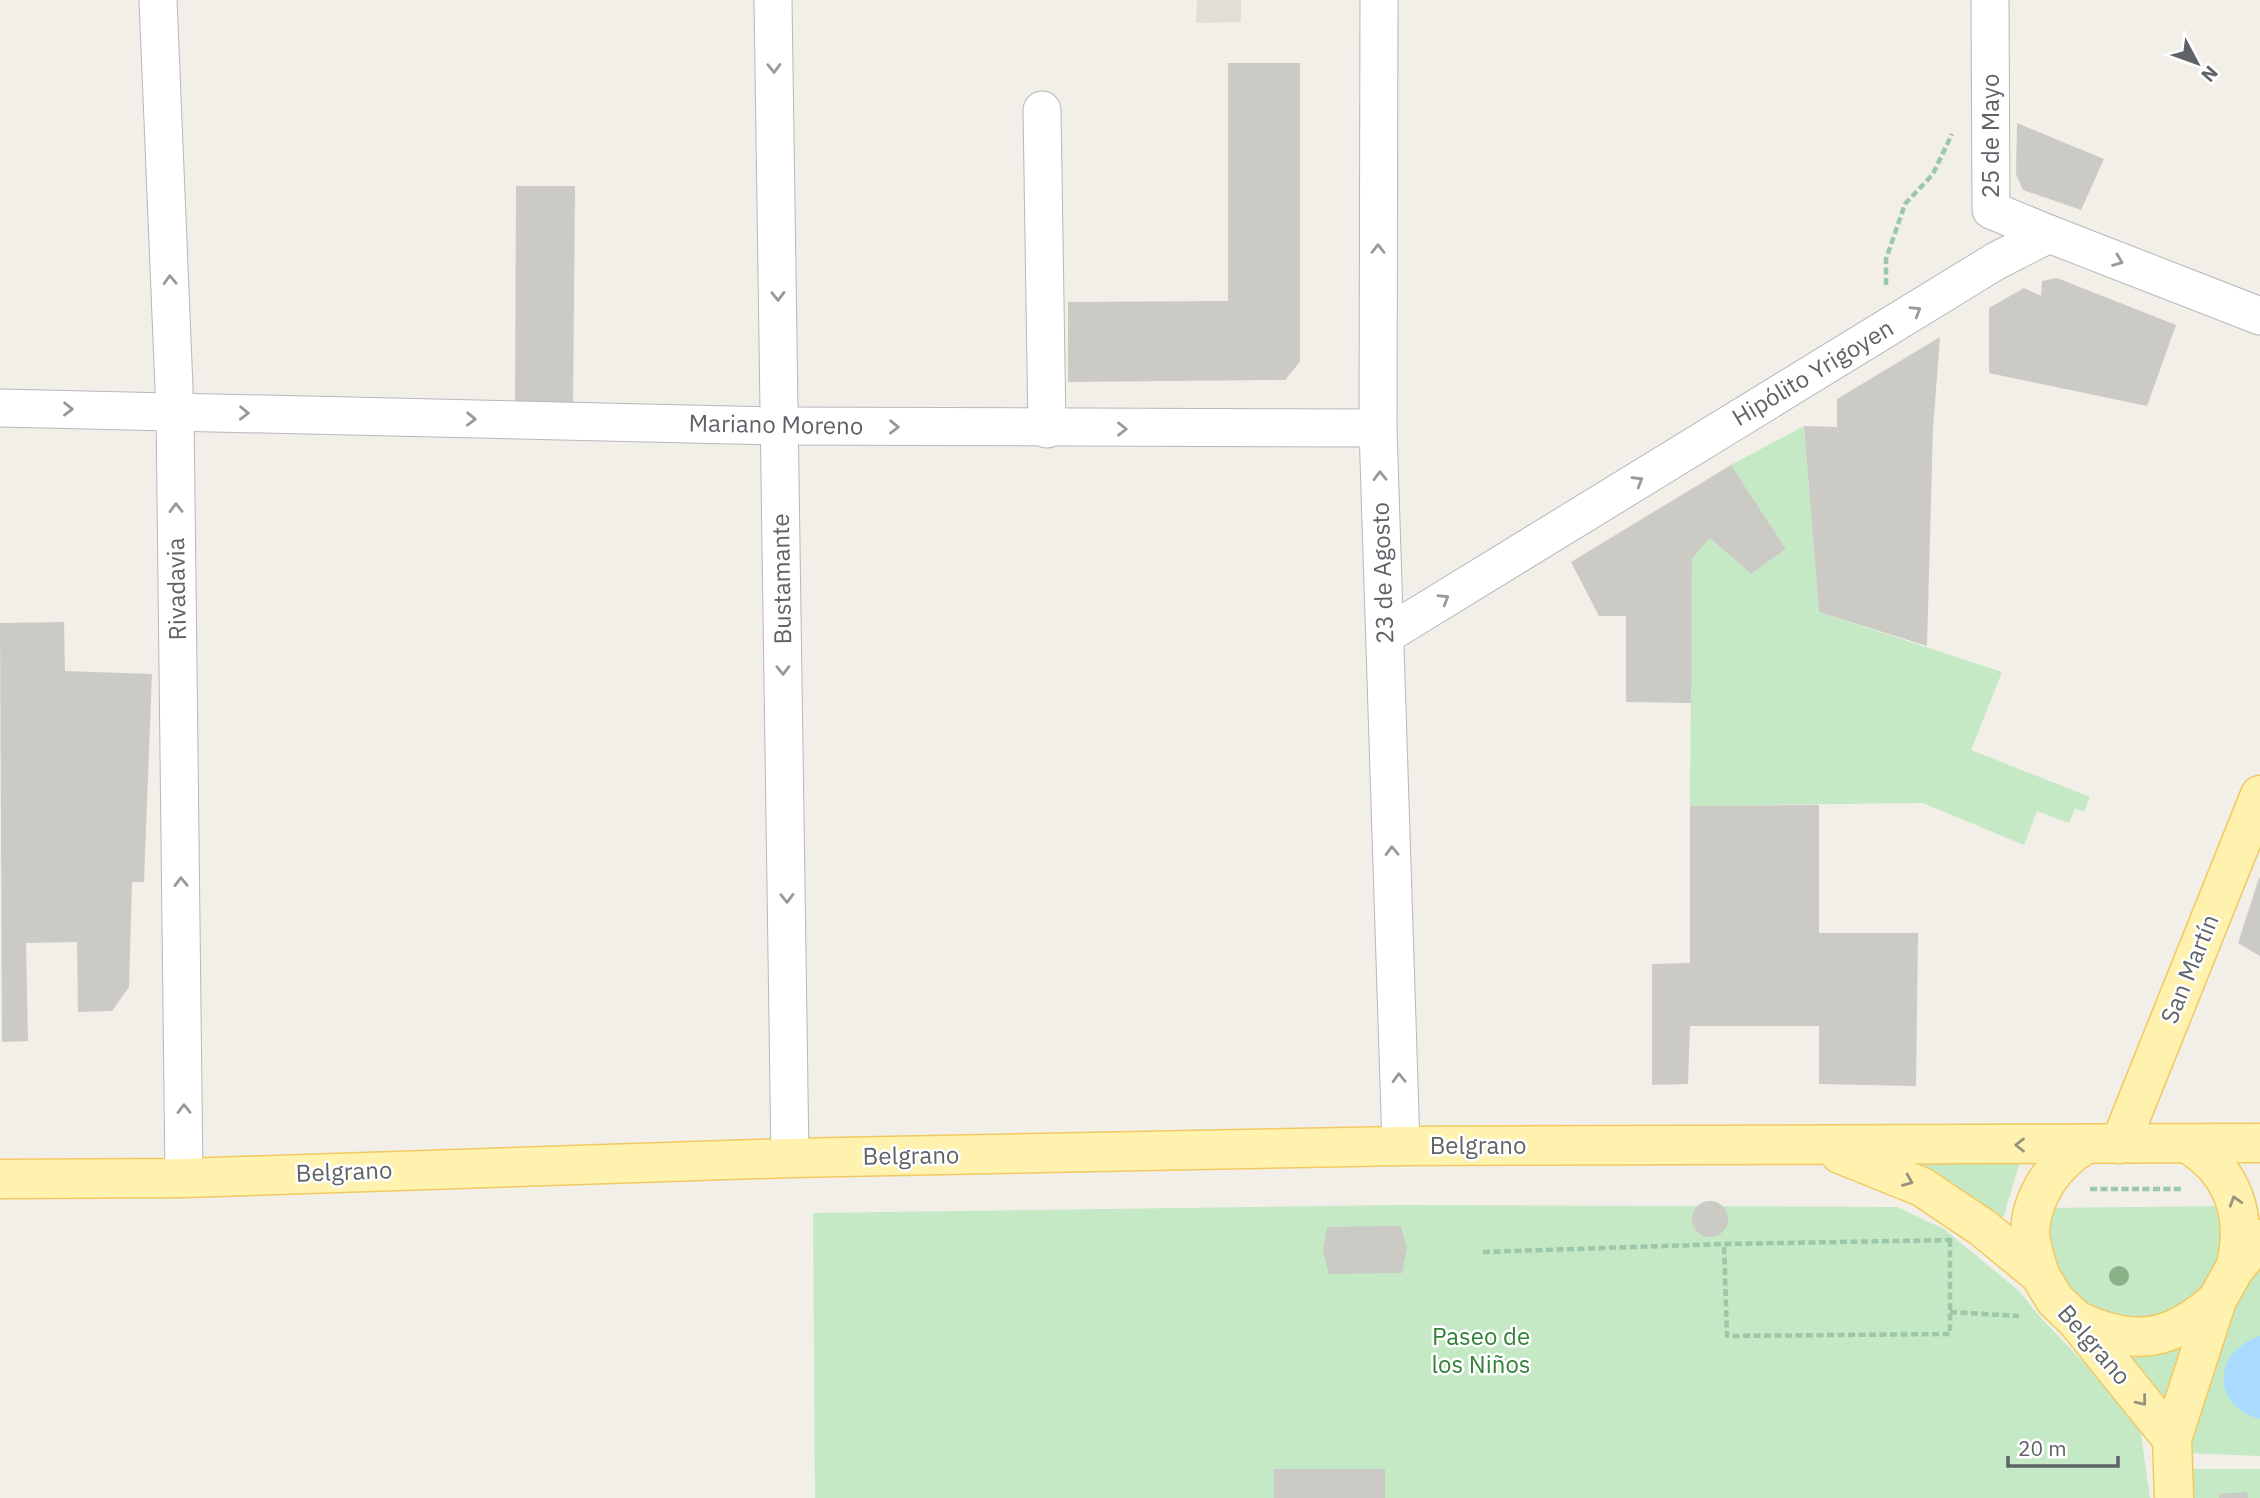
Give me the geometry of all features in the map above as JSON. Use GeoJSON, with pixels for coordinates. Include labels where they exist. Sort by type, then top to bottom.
{"type":"FeatureCollection","features":[{"type":"Feature","properties":{"kind":"main road","name":"San Martín"},"geometry":{"type":"LineString","coordinates":[[2102,1144],[2260,795]]}},
{"type":"Feature","properties":{"kind":"main road"},"geometry":{"type":"LineString","coordinates":[[2174,1498],[2172,1439],[2241,1235],[2238,1208],[2230,1185],[2207,1155],[2188,1143]]}},
{"type":"Feature","properties":{"kind":"main road","name":"Belgrano"},"geometry":{"type":"LineString","coordinates":[[0,1179],[184,1178],[790,1158],[1401,1146],[2260,1143]]}},
{"type":"Feature","properties":{"kind":"main road"},"geometry":{"type":"LineString","coordinates":[[2040,1275],[2030,1232],[2041,1192],[2055,1168],[2102,1144]]}},
{"type":"Feature","properties":{"kind":"main road","name":"Belgrano"},"geometry":{"type":"LineString","coordinates":[[1822,1146],[1922,1187],[1983,1227],[2040,1275],[2055,1300],[2076,1320],[2172,1439]]}},
{"type":"Feature","properties":{"kind":"main road"},"geometry":{"type":"LineString","coordinates":[[2076,1320],[2104,1333],[2124,1337],[2165,1334],[2194,1321],[2260,1239]]}},
{"type":"Feature","properties":{"kind":"street","name":"Rivadavia"},"geometry":{"type":"LineString","coordinates":[[158,0],[175,412],[184,1178]]}},
{"type":"Feature","properties":{"kind":"street","name":"Bustamante"},"geometry":{"type":"LineString","coordinates":[[773,0],[790,1158]]}},
{"type":"Feature","properties":{"kind":"street","name":"23 de Agosto"},"geometry":{"type":"LineString","coordinates":[[1379,0],[1378,428],[1401,1146]]}},
{"type":"Feature","properties":{"kind":"street","name":"25 de Mayo"},"geometry":{"type":"LineString","coordinates":[[1990,0],[1991,210],[2049,234]]}},
{"type":"Feature","properties":{"kind":"street"},"geometry":{"type":"LineString","coordinates":[[1042,110],[1047,429]]}},
{"type":"Feature","properties":{"kind":"street"},"geometry":{"type":"LineString","coordinates":[[1991,210],[1996,261]]}},
{"type":"Feature","properties":{"kind":"street"},"geometry":{"type":"LineString","coordinates":[[2049,234],[2260,316]]}},
{"type":"Feature","properties":{"kind":"street","name":"Hipólito Yrigoyen"},"geometry":{"type":"LineString","coordinates":[[1386,635],[1996,261],[2049,234]]}},
{"type":"Feature","properties":{"kind":"street","name":"Mariano Moreno"},"geometry":{"type":"LineString","coordinates":[[0,408],[780,426],[1047,429],[1378,428]]}},
{"type":"Feature","properties":{"kind":"path"},"geometry":{"type":"LineString","coordinates":[[1886,293],[1886,259],[1905,204],[1934,174],[1956,125]]}},
{"type":"Feature","properties":{"kind":"path"},"geometry":{"type":"LineString","coordinates":[[2083,1189],[2189,1189]]}},
{"type":"Feature","properties":{"kind":"path"},"geometry":{"type":"LineString","coordinates":[[1483,1252],[1724,1244],[1950,1240],[1950,1334],[1727,1336],[1724,1244]]}},
{"type":"Feature","properties":{"kind":"path"},"geometry":{"type":"LineString","coordinates":[[1950,1312],[2027,1316]]}},
{"type":"Feature","properties":{"kind":"shaded area"},"geometry":{"type":"Polygon","coordinates":[[[1197,0],[1241,0],[1241,22],[1196,23],[1197,0]]]}},
{"type":"Feature","properties":{"kind":"green space"},"geometry":{"type":"Polygon","coordinates":[[[1804,426],[1819,612],[2002,672],[1971,750],[2090,797],[2084,812],[2075,808],[2069,823],[2037,811],[2024,845],[1923,803],[1690,806],[1692,559],[1710,538],[1751,574],[1786,549],[1731,465],[1804,426]]]}},
{"type":"Feature","properties":{"kind":"green space"},"geometry":{"type":"Polygon","coordinates":[[[2023,1152],[2003,1218],[1912,1158],[2023,1152]]]}},
{"type":"Feature","properties":{"kind":"green space","name":"Paseo de los Niños"},"geometry":{"type":"Polygon","coordinates":[[[1400,1205],[1897,1207],[1944,1229],[2019,1291],[2040,1317],[2139,1420],[2150,1498],[815,1498],[813,1213],[1400,1205]]]}},
{"type":"Feature","properties":{"kind":"green space"},"geometry":{"type":"Polygon","coordinates":[[[2230,1206],[2234,1238],[2183,1318],[2088,1318],[2047,1270],[2043,1208],[2230,1206]]]}},
{"type":"Feature","properties":{"kind":"green space"},"geometry":{"type":"Polygon","coordinates":[[[2260,1255],[2260,1456],[2185,1453],[2227,1306],[2260,1255]]]}},
{"type":"Feature","properties":{"kind":"green space"},"geometry":{"type":"Polygon","coordinates":[[[2190,1344],[2166,1409],[2129,1356],[2190,1344]]]}},
{"type":"Feature","properties":{"kind":"green space"},"geometry":{"type":"Polygon","coordinates":[[[2181,1469],[2260,1469],[2260,1498],[2180,1498],[2181,1469]]]}},
{"type":"Feature","properties":{"kind":"water"},"geometry":{"type":"Polygon","coordinates":[[[2260,1336],[2260,1419],[2232,1403],[2224,1378],[2226,1365],[2233,1353],[2244,1343],[2260,1336]]]}},
{"type":"Feature","properties":{"kind":"building"},"geometry":{"type":"Polygon","coordinates":[[[1228,63],[1300,63],[1300,362],[1285,380],[1068,382],[1068,302],[1228,301],[1228,63]]]}},
{"type":"Feature","properties":{"kind":"building"},"geometry":{"type":"Polygon","coordinates":[[[2017,123],[2104,159],[2081,210],[2023,190],[2016,174],[2017,123]]]}},
{"type":"Feature","properties":{"kind":"building"},"geometry":{"type":"Polygon","coordinates":[[[516,186],[575,186],[573,409],[515,409],[516,186]]]}},
{"type":"Feature","properties":{"kind":"building"},"geometry":{"type":"Polygon","coordinates":[[[2057,278],[2176,325],[2147,406],[1989,373],[1989,308],[2024,288],[2041,296],[2042,281],[2057,278]]]}},
{"type":"Feature","properties":{"kind":"building"},"geometry":{"type":"Polygon","coordinates":[[[1940,337],[1933,428],[1927,646],[1819,612],[1804,426],[1837,427],[1837,399],[1940,337]]]}},
{"type":"Feature","properties":{"kind":"building"},"geometry":{"type":"Polygon","coordinates":[[[1731,465],[1786,549],[1751,574],[1710,538],[1692,559],[1691,703],[1626,702],[1626,616],[1599,616],[1571,562],[1731,465]]]}},
{"type":"Feature","properties":{"kind":"building"},"geometry":{"type":"Polygon","coordinates":[[[64,622],[65,671],[152,674],[144,882],[132,882],[129,987],[112,1011],[78,1012],[77,942],[26,943],[28,1041],[2,1042],[0,623],[64,622]]]}},
{"type":"Feature","properties":{"kind":"building"},"geometry":{"type":"Polygon","coordinates":[[[1819,805],[1819,933],[1918,933],[1916,1086],[1819,1084],[1819,1026],[1690,1026],[1688,1084],[1652,1085],[1652,964],[1690,963],[1690,806],[1819,805]]]}},
{"type":"Feature","properties":{"kind":"building"},"geometry":{"type":"Polygon","coordinates":[[[2260,878],[2260,956],[2238,943],[2260,878]]]}},
{"type":"Feature","properties":{"kind":"building"},"geometry":{"type":"Polygon","coordinates":[[[1710,1201],[1722,1207],[1728,1219],[1722,1231],[1710,1237],[1698,1231],[1692,1219],[1698,1207],[1710,1201]]]}},
{"type":"Feature","properties":{"kind":"building"},"geometry":{"type":"Polygon","coordinates":[[[1401,1226],[1407,1249],[1402,1273],[1329,1274],[1323,1251],[1327,1227],[1401,1226]]]}},
{"type":"Feature","properties":{"kind":"building"},"geometry":{"type":"Polygon","coordinates":[[[1274,1469],[1385,1469],[1385,1498],[1274,1498],[1274,1469]]]}},
{"type":"Feature","properties":{"kind":"building"},"geometry":{"type":"Polygon","coordinates":[[[2247,1492],[2248,1498],[2219,1498],[2219,1494],[2247,1492]]]}}]}
